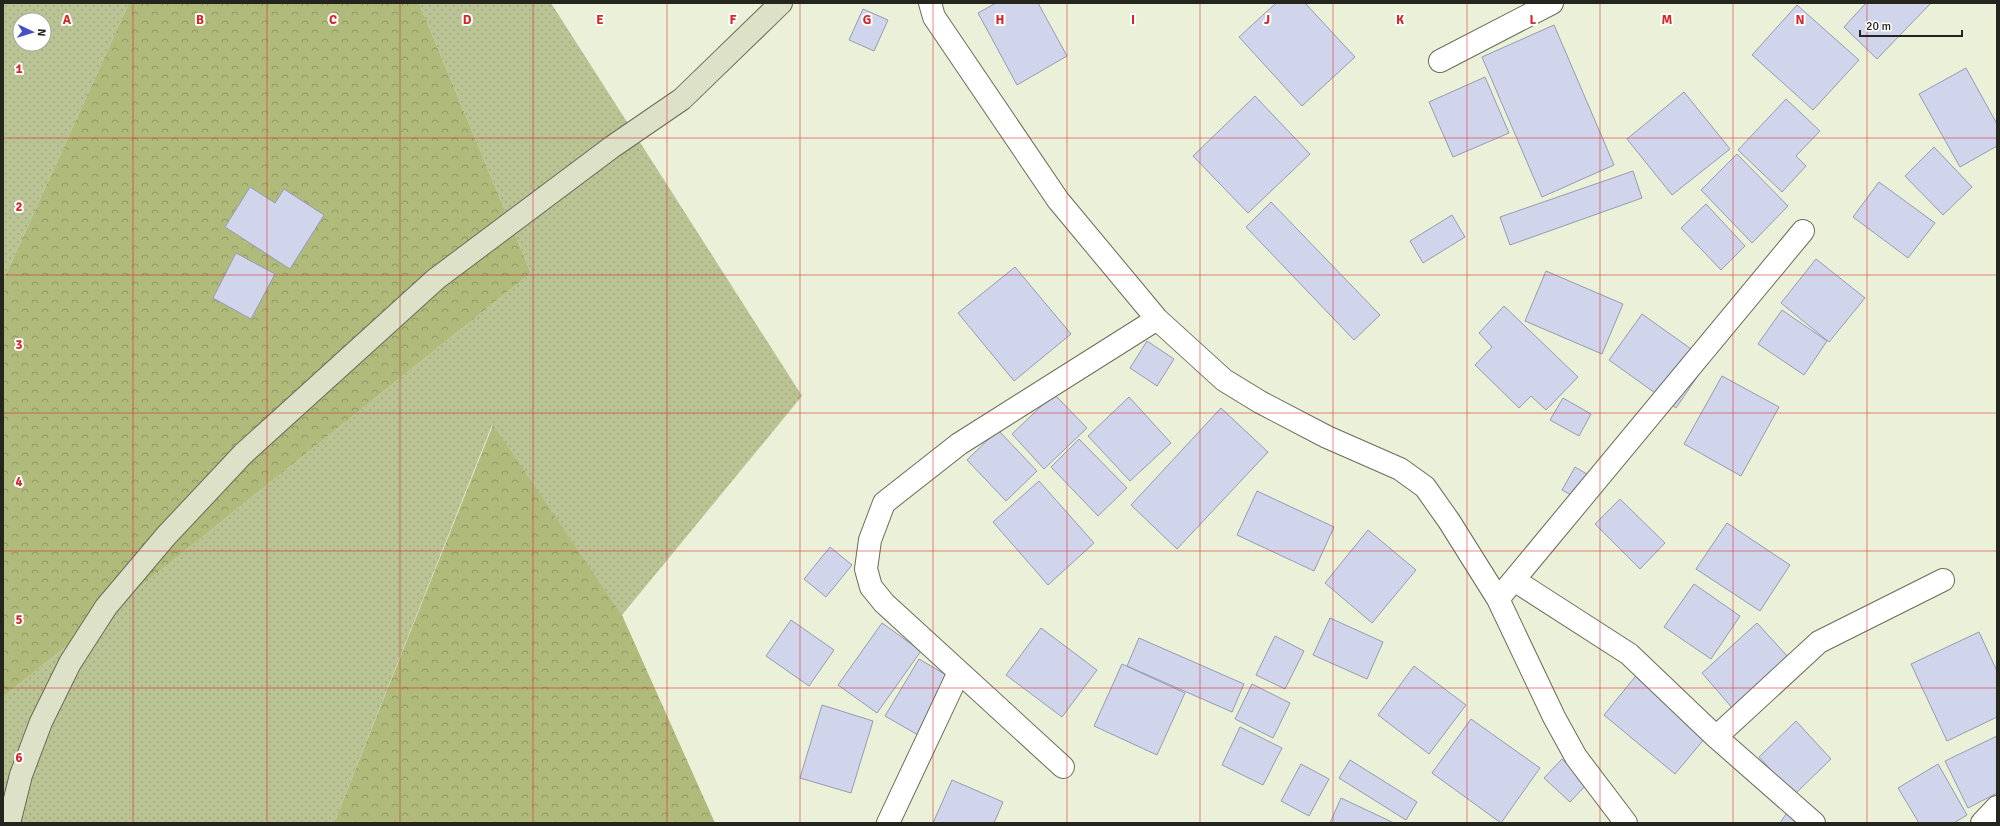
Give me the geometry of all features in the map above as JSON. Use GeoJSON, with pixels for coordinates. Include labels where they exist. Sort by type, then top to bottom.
{"type":"FeatureCollection","features":[{"type":"Feature","properties":{"kind":"street"},"geometry":{"type":"LineString","coordinates":[[9,823],[21,775],[38,730],[70,663],[106,607],[166,536],[243,454],[436,279],[599,156],[682,99],[781,3]]}},
{"type":"Feature","properties":{"kind":"street"},"geometry":{"type":"LineString","coordinates":[[930,3],[934,17],[1058,200],[1157,319],[1224,380],[1260,402],[1321,434],[1400,469],[1425,487],[1449,521],[1498,599],[1554,717],[1576,757],[1626,823]]}},
{"type":"Feature","properties":{"kind":"street"},"geometry":{"type":"LineString","coordinates":[[1440,61],[1552,3]]}},
{"type":"Feature","properties":{"kind":"street"},"geometry":{"type":"LineString","coordinates":[[1498,599],[1803,231]]}},
{"type":"Feature","properties":{"kind":"street"},"geometry":{"type":"LineString","coordinates":[[1064,767],[884,603],[871,587],[866,569],[870,540],[884,503],[960,444],[1157,319]]}},
{"type":"Feature","properties":{"kind":"street"},"geometry":{"type":"LineString","coordinates":[[1514,580],[1629,654],[1716,737],[1814,823]]}},
{"type":"Feature","properties":{"kind":"street"},"geometry":{"type":"LineString","coordinates":[[1716,737],[1819,642],[1943,580]]}},
{"type":"Feature","properties":{"kind":"street"},"geometry":{"type":"LineString","coordinates":[[888,823],[959,672]]}},
{"type":"Feature","properties":{"kind":"street"},"geometry":{"type":"LineString","coordinates":[[1982,823],[1997,807]]}},
{"type":"Feature","properties":{"kind":"green space"},"geometry":{"type":"Polygon","coordinates":[[[3,3],[129,3],[3,281],[3,3]]]}},
{"type":"Feature","properties":{"kind":"green space"},"geometry":{"type":"Polygon","coordinates":[[[129,3],[419,3],[531,273],[3,697],[3,281],[129,3]]]}},
{"type":"Feature","properties":{"kind":"green space"},"geometry":{"type":"Polygon","coordinates":[[[419,3],[551,3],[802,396],[622,615],[492,425],[334,823],[3,823],[3,697],[531,273],[419,3]]]}},
{"type":"Feature","properties":{"kind":"green space"},"geometry":{"type":"Polygon","coordinates":[[[493,425],[622,615],[715,823],[334,823],[493,425]]]}},
{"type":"Feature","properties":{"kind":"building"},"geometry":{"type":"Polygon","coordinates":[[[996,3],[1038,3],[1067,56],[1017,85],[978,13],[996,3]]]}},
{"type":"Feature","properties":{"kind":"building"},"geometry":{"type":"Polygon","coordinates":[[[1276,3],[1305,3],[1355,57],[1302,106],[1239,37],[1276,3]]]}},
{"type":"Feature","properties":{"kind":"building"},"geometry":{"type":"Polygon","coordinates":[[[1866,3],[1931,3],[1877,59],[1844,27],[1866,3]]]}},
{"type":"Feature","properties":{"kind":"building"},"geometry":{"type":"Polygon","coordinates":[[[1797,5],[1859,60],[1813,110],[1752,55],[1797,5]]]}},
{"type":"Feature","properties":{"kind":"building"},"geometry":{"type":"Polygon","coordinates":[[[863,9],[888,20],[874,51],[849,40],[863,9]]]}},
{"type":"Feature","properties":{"kind":"building"},"geometry":{"type":"Polygon","coordinates":[[[1554,25],[1614,165],[1542,197],[1482,57],[1554,25]]]}},
{"type":"Feature","properties":{"kind":"building"},"geometry":{"type":"Polygon","coordinates":[[[1966,68],[1997,124],[1997,146],[1960,167],[1919,94],[1966,68]]]}},
{"type":"Feature","properties":{"kind":"building"},"geometry":{"type":"Polygon","coordinates":[[[1485,77],[1509,133],[1453,157],[1429,102],[1485,77]]]}},
{"type":"Feature","properties":{"kind":"building"},"geometry":{"type":"Polygon","coordinates":[[[1684,92],[1730,149],[1672,195],[1627,139],[1684,92]]]}},
{"type":"Feature","properties":{"kind":"building"},"geometry":{"type":"Polygon","coordinates":[[[1255,96],[1310,154],[1248,213],[1193,156],[1255,96]]]}},
{"type":"Feature","properties":{"kind":"building"},"geometry":{"type":"Polygon","coordinates":[[[1786,99],[1820,131],[1796,156],[1806,166],[1782,192],[1738,150],[1786,99]]]}},
{"type":"Feature","properties":{"kind":"building"},"geometry":{"type":"Polygon","coordinates":[[[1934,147],[1972,187],[1943,215],[1905,176],[1934,147]]]}},
{"type":"Feature","properties":{"kind":"building"},"geometry":{"type":"Polygon","coordinates":[[[1737,154],[1788,206],[1752,243],[1701,190],[1737,154]]]}},
{"type":"Feature","properties":{"kind":"building"},"geometry":{"type":"Polygon","coordinates":[[[1633,171],[1642,198],[1510,245],[1500,217],[1633,171]]]}},
{"type":"Feature","properties":{"kind":"building"},"geometry":{"type":"Polygon","coordinates":[[[1879,182],[1935,223],[1908,258],[1853,217],[1879,182]]]}},
{"type":"Feature","properties":{"kind":"building"},"geometry":{"type":"Polygon","coordinates":[[[250,187],[275,203],[284,189],[324,215],[290,269],[225,227],[250,187]]]}},
{"type":"Feature","properties":{"kind":"building"},"geometry":{"type":"Polygon","coordinates":[[[1271,202],[1380,315],[1354,340],[1246,227],[1271,202]]]}},
{"type":"Feature","properties":{"kind":"building"},"geometry":{"type":"Polygon","coordinates":[[[1706,204],[1745,246],[1721,270],[1681,228],[1706,204]]]}},
{"type":"Feature","properties":{"kind":"building"},"geometry":{"type":"Polygon","coordinates":[[[1452,215],[1465,237],[1423,263],[1410,241],[1452,215]]]}},
{"type":"Feature","properties":{"kind":"building"},"geometry":{"type":"Polygon","coordinates":[[[236,253],[275,274],[251,319],[213,298],[236,253]]]}},
{"type":"Feature","properties":{"kind":"building"},"geometry":{"type":"Polygon","coordinates":[[[1816,259],[1865,298],[1829,342],[1781,303],[1816,259]]]}},
{"type":"Feature","properties":{"kind":"building"},"geometry":{"type":"Polygon","coordinates":[[[1015,267],[1071,334],[1014,381],[958,313],[1015,267]]]}},
{"type":"Feature","properties":{"kind":"building"},"geometry":{"type":"Polygon","coordinates":[[[1546,271],[1623,304],[1602,354],[1525,321],[1546,271]]]}},
{"type":"Feature","properties":{"kind":"building"},"geometry":{"type":"Polygon","coordinates":[[[1504,306],[1578,377],[1546,410],[1531,396],[1519,408],[1475,365],[1492,347],[1479,333],[1504,306]]]}},
{"type":"Feature","properties":{"kind":"building"},"geometry":{"type":"Polygon","coordinates":[[[1782,310],[1827,341],[1804,375],[1758,344],[1782,310]]]}},
{"type":"Feature","properties":{"kind":"building"},"geometry":{"type":"Polygon","coordinates":[[[1642,314],[1708,361],[1676,408],[1609,360],[1642,314]]]}},
{"type":"Feature","properties":{"kind":"building"},"geometry":{"type":"Polygon","coordinates":[[[1147,341],[1174,359],[1157,386],[1130,368],[1147,341]]]}},
{"type":"Feature","properties":{"kind":"building"},"geometry":{"type":"Polygon","coordinates":[[[1722,376],[1779,407],[1741,476],[1684,444],[1722,376]]]}},
{"type":"Feature","properties":{"kind":"building"},"geometry":{"type":"Polygon","coordinates":[[[1054,394],[1087,428],[1044,469],[1012,434],[1054,394]]]}},
{"type":"Feature","properties":{"kind":"building"},"geometry":{"type":"Polygon","coordinates":[[[1129,397],[1171,443],[1130,481],[1088,436],[1129,397]]]}},
{"type":"Feature","properties":{"kind":"building"},"geometry":{"type":"Polygon","coordinates":[[[1563,398],[1591,414],[1579,436],[1550,420],[1563,398]]]}},
{"type":"Feature","properties":{"kind":"building"},"geometry":{"type":"Polygon","coordinates":[[[1221,408],[1268,452],[1177,549],[1131,505],[1221,408]]]}},
{"type":"Feature","properties":{"kind":"building"},"geometry":{"type":"Polygon","coordinates":[[[998,430],[1037,471],[1006,501],[967,460],[998,430]]]}},
{"type":"Feature","properties":{"kind":"building"},"geometry":{"type":"Polygon","coordinates":[[[1079,439],[1127,488],[1098,516],[1051,467],[1079,439]]]}},
{"type":"Feature","properties":{"kind":"building"},"geometry":{"type":"Polygon","coordinates":[[[1575,467],[1597,480],[1584,502],[1562,490],[1575,467]]]}},
{"type":"Feature","properties":{"kind":"building"},"geometry":{"type":"Polygon","coordinates":[[[1039,481],[1094,543],[1048,585],[993,522],[1039,481]]]}},
{"type":"Feature","properties":{"kind":"building"},"geometry":{"type":"Polygon","coordinates":[[[1257,491],[1334,527],[1314,571],[1237,535],[1257,491]]]}},
{"type":"Feature","properties":{"kind":"building"},"geometry":{"type":"Polygon","coordinates":[[[1620,499],[1665,543],[1640,569],[1595,524],[1620,499]]]}},
{"type":"Feature","properties":{"kind":"building"},"geometry":{"type":"Polygon","coordinates":[[[1727,523],[1790,565],[1760,611],[1696,569],[1727,523]]]}},
{"type":"Feature","properties":{"kind":"building"},"geometry":{"type":"Polygon","coordinates":[[[1368,530],[1416,570],[1372,623],[1325,583],[1368,530]]]}},
{"type":"Feature","properties":{"kind":"building"},"geometry":{"type":"Polygon","coordinates":[[[830,547],[852,565],[826,597],[804,579],[830,547]]]}},
{"type":"Feature","properties":{"kind":"building"},"geometry":{"type":"Polygon","coordinates":[[[1694,584],[1740,616],[1711,659],[1664,627],[1694,584]]]}},
{"type":"Feature","properties":{"kind":"building"},"geometry":{"type":"Polygon","coordinates":[[[1330,618],[1383,642],[1367,679],[1313,655],[1330,618]]]}},
{"type":"Feature","properties":{"kind":"building"},"geometry":{"type":"Polygon","coordinates":[[[791,620],[834,650],[809,686],[766,656],[791,620]]]}},
{"type":"Feature","properties":{"kind":"building"},"geometry":{"type":"Polygon","coordinates":[[[882,623],[921,651],[877,713],[838,685],[882,623]]]}},
{"type":"Feature","properties":{"kind":"building"},"geometry":{"type":"Polygon","coordinates":[[[1757,623],[1790,659],[1734,710],[1702,673],[1757,623]]]}},
{"type":"Feature","properties":{"kind":"building"},"geometry":{"type":"Polygon","coordinates":[[[1041,628],[1097,670],[1062,717],[1006,675],[1041,628]]]}},
{"type":"Feature","properties":{"kind":"building"},"geometry":{"type":"Polygon","coordinates":[[[1979,632],[1997,671],[1997,717],[1947,741],[1911,664],[1979,632]]]}},
{"type":"Feature","properties":{"kind":"building"},"geometry":{"type":"Polygon","coordinates":[[[1275,636],[1304,651],[1285,689],[1256,675],[1275,636]]]}},
{"type":"Feature","properties":{"kind":"building"},"geometry":{"type":"Polygon","coordinates":[[[1139,638],[1244,684],[1232,712],[1127,666],[1139,638]]]}},
{"type":"Feature","properties":{"kind":"building"},"geometry":{"type":"Polygon","coordinates":[[[919,659],[965,686],[932,743],[885,716],[919,659]]]}},
{"type":"Feature","properties":{"kind":"building"},"geometry":{"type":"Polygon","coordinates":[[[1122,664],[1185,693],[1157,755],[1094,726],[1122,664]]]}},
{"type":"Feature","properties":{"kind":"building"},"geometry":{"type":"Polygon","coordinates":[[[1414,666],[1466,705],[1429,754],[1378,715],[1414,666]]]}},
{"type":"Feature","properties":{"kind":"building"},"geometry":{"type":"Polygon","coordinates":[[[1639,672],[1710,732],[1675,774],[1604,715],[1639,672]]]}},
{"type":"Feature","properties":{"kind":"building"},"geometry":{"type":"Polygon","coordinates":[[[1252,684],[1290,703],[1273,738],[1235,719],[1252,684]]]}},
{"type":"Feature","properties":{"kind":"building"},"geometry":{"type":"Polygon","coordinates":[[[822,705],[873,721],[851,793],[800,778],[822,705]]]}},
{"type":"Feature","properties":{"kind":"building"},"geometry":{"type":"Polygon","coordinates":[[[1471,719],[1540,768],[1501,823],[1432,773],[1471,719]]]}},
{"type":"Feature","properties":{"kind":"building"},"geometry":{"type":"Polygon","coordinates":[[[1796,721],[1831,759],[1794,795],[1759,757],[1796,721]]]}},
{"type":"Feature","properties":{"kind":"building"},"geometry":{"type":"Polygon","coordinates":[[[1240,727],[1282,748],[1263,785],[1222,765],[1240,727]]]}},
{"type":"Feature","properties":{"kind":"building"},"geometry":{"type":"Polygon","coordinates":[[[1997,736],[1997,793],[1968,808],[1945,761],[1997,736]]]}},
{"type":"Feature","properties":{"kind":"building"},"geometry":{"type":"Polygon","coordinates":[[[1562,759],[1587,784],[1570,802],[1544,778],[1562,759]]]}},
{"type":"Feature","properties":{"kind":"building"},"geometry":{"type":"Polygon","coordinates":[[[1350,760],[1417,802],[1406,820],[1339,778],[1350,760]]]}},
{"type":"Feature","properties":{"kind":"building"},"geometry":{"type":"Polygon","coordinates":[[[1301,764],[1329,779],[1309,816],[1281,801],[1301,764]]]}},
{"type":"Feature","properties":{"kind":"building"},"geometry":{"type":"Polygon","coordinates":[[[1938,764],[1967,815],[1954,823],[1919,823],[1898,788],[1938,764]]]}},
{"type":"Feature","properties":{"kind":"building"},"geometry":{"type":"Polygon","coordinates":[[[952,780],[1003,802],[994,823],[933,823],[952,780]]]}},
{"type":"Feature","properties":{"kind":"building"},"geometry":{"type":"Polygon","coordinates":[[[1341,798],[1394,823],[1330,823],[1341,798]]]}},
{"type":"Feature","properties":{"kind":"building"},"geometry":{"type":"Polygon","coordinates":[[[1786,814],[1800,823],[1780,823],[1786,814]]]}}]}
